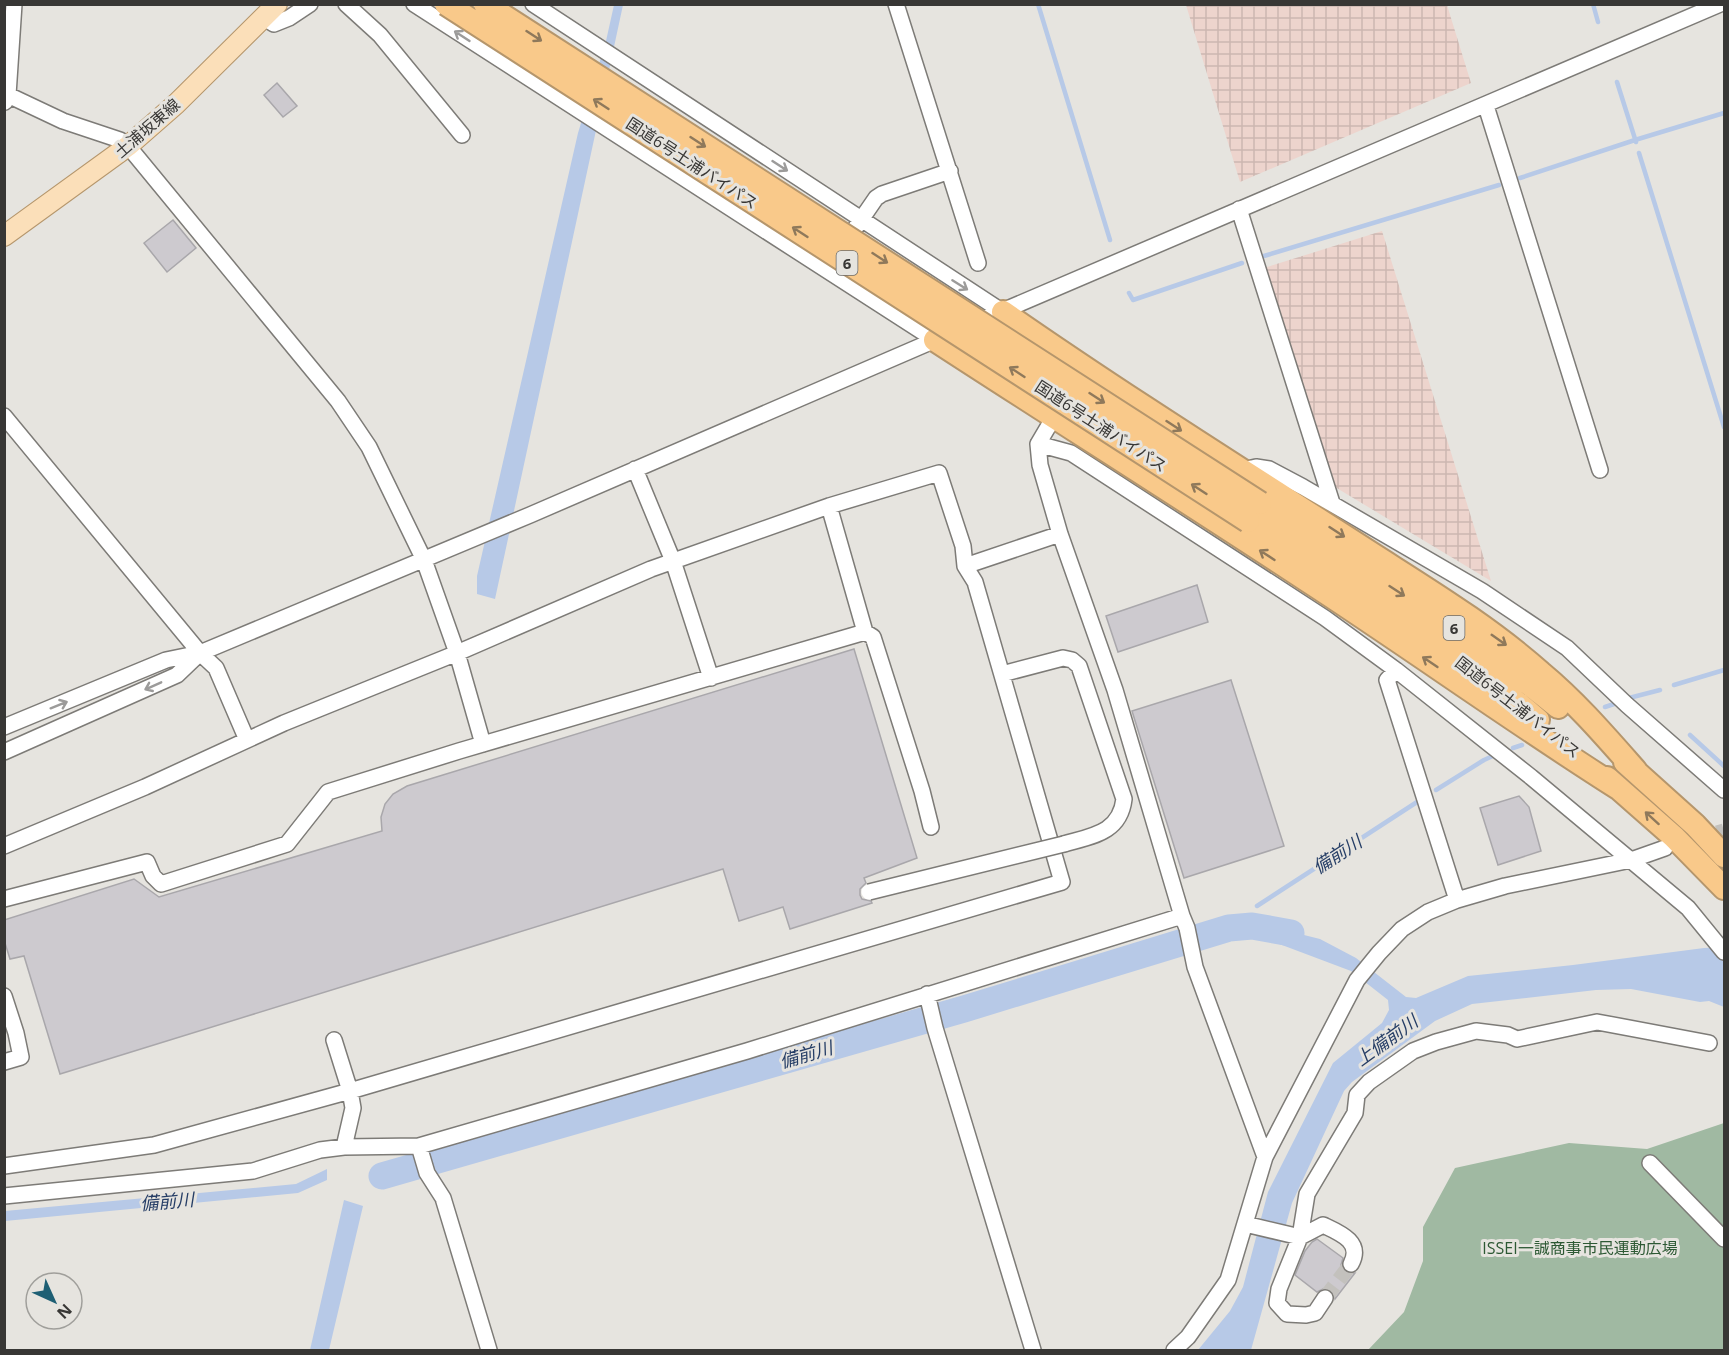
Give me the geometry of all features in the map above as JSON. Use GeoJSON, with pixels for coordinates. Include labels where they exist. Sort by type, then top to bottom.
{"type":"FeatureCollection","features":[{"type":"Feature","properties":{"kind":"highway","name":"国道6号土浦バイパス"},"geometry":{"type":"LineString","coordinates":[[446,4],[1254,512],[1447,623],[1526,681],[1636,771],[1725,856]]}},
{"type":"Feature","properties":{"kind":"highway","name":"国道6号土浦バイパス"},"geometry":{"type":"LineString","coordinates":[[485,4],[1254,512],[1502,691],[1674,837],[1725,888]]}},
{"type":"Feature","properties":{"kind":"highway"},"geometry":{"type":"LineString","coordinates":[[1003,312],[1072,360],[1432,594],[1504,644],[1541,672],[1566,695],[1636,771]]}},
{"type":"Feature","properties":{"kind":"highway"},"geometry":{"type":"LineString","coordinates":[[935,340],[1305,579],[1484,698],[1551,746],[1618,788]]}},
{"type":"Feature","properties":{"kind":"main road","name":"土浦坂東線"},"geometry":{"type":"LineString","coordinates":[[4,236],[129,146],[176,104],[271,11]]}},
{"type":"Feature","properties":{"kind":"street"},"geometry":{"type":"LineString","coordinates":[[14,4],[6,100],[120,140],[129,146],[338,401],[369,447],[424,560],[457,652],[483,744]]}},
{"type":"Feature","properties":{"kind":"street"},"geometry":{"type":"LineString","coordinates":[[271,11],[274,24],[289,18],[310,4]]}},
{"type":"Feature","properties":{"kind":"street"},"geometry":{"type":"LineString","coordinates":[[346,4],[380,35],[462,135]]}},
{"type":"Feature","properties":{"kind":"street"},"geometry":{"type":"LineString","coordinates":[[414,4],[935,340]]}},
{"type":"Feature","properties":{"kind":"street"},"geometry":{"type":"LineString","coordinates":[[533,4],[1003,312]]}},
{"type":"Feature","properties":{"kind":"street"},"geometry":{"type":"LineString","coordinates":[[896,4],[978,262]]}},
{"type":"Feature","properties":{"kind":"street"},"geometry":{"type":"LineString","coordinates":[[4,727],[166,660],[200,653],[424,560],[1720,4]]}},
{"type":"Feature","properties":{"kind":"street"},"geometry":{"type":"LineString","coordinates":[[1486,105],[1600,470]]}},
{"type":"Feature","properties":{"kind":"street"},"geometry":{"type":"LineString","coordinates":[[827,271],[876,198],[950,171]]}},
{"type":"Feature","properties":{"kind":"street"},"geometry":{"type":"LineString","coordinates":[[1239,209],[1332,503]]}},
{"type":"Feature","properties":{"kind":"street"},"geometry":{"type":"LineString","coordinates":[[1072,360],[1076,375],[1071,393],[1053,417],[1038,444],[1040,465],[1060,534],[1115,690],[1192,949],[1195,968],[1265,1157]]}},
{"type":"Feature","properties":{"kind":"street"},"geometry":{"type":"LineString","coordinates":[[4,416],[200,653],[216,668],[247,741]]}},
{"type":"Feature","properties":{"kind":"street"},"geometry":{"type":"LineString","coordinates":[[1038,444],[1071,453],[1325,618],[1396,670],[1688,908],[1725,952]]}},
{"type":"Feature","properties":{"kind":"street"},"geometry":{"type":"LineString","coordinates":[[1243,470],[1256,466],[1269,469],[1332,503],[1482,591],[1567,648],[1627,705],[1725,790]]}},
{"type":"Feature","properties":{"kind":"street"},"geometry":{"type":"LineString","coordinates":[[635,470],[673,561],[711,678]]}},
{"type":"Feature","properties":{"kind":"street"},"geometry":{"type":"LineString","coordinates":[[4,846],[146,787],[284,723],[673,561],[829,506],[939,474],[963,546],[964,566],[975,582],[1062,882],[350,1091],[154,1145],[4,1166]]}},
{"type":"Feature","properties":{"kind":"street"},"geometry":{"type":"LineString","coordinates":[[829,506],[866,632],[873,637],[932,827]]}},
{"type":"Feature","properties":{"kind":"street"},"geometry":{"type":"LineString","coordinates":[[964,566],[1060,534]]}},
{"type":"Feature","properties":{"kind":"street"},"geometry":{"type":"LineString","coordinates":[[4,899],[147,862],[153,876],[162,885],[287,844],[328,792],[483,744],[866,632]]}},
{"type":"Feature","properties":{"kind":"street"},"geometry":{"type":"LineString","coordinates":[[4,752],[177,675],[200,653]]}},
{"type":"Feature","properties":{"kind":"street"},"geometry":{"type":"LineString","coordinates":[[869,892],[1064,844],[1103,832],[1114,824],[1122,812],[1124,799],[1079,666],[1072,660],[1063,658],[1002,674]]}},
{"type":"Feature","properties":{"kind":"street"},"geometry":{"type":"LineString","coordinates":[[1396,670],[1387,680],[1457,900]]}},
{"type":"Feature","properties":{"kind":"street"},"geometry":{"type":"LineString","coordinates":[[1174,1350],[1188,1337],[1228,1280],[1250,1225],[1265,1157],[1357,980],[1402,929],[1428,912],[1457,900],[1505,886],[1631,860],[1665,848]]}},
{"type":"Feature","properties":{"kind":"street"},"geometry":{"type":"LineString","coordinates":[[4,1196],[253,1171],[320,1150],[344,1147],[421,1151],[747,1052],[929,1002],[1184,922]]}},
{"type":"Feature","properties":{"kind":"street"},"geometry":{"type":"LineString","coordinates":[[4,996],[21,1057],[4,1062]]}},
{"type":"Feature","properties":{"kind":"street"},"geometry":{"type":"LineString","coordinates":[[929,1002],[1033,1350]]}},
{"type":"Feature","properties":{"kind":"street"},"geometry":{"type":"LineString","coordinates":[[1325,1298],[1315,1313],[1306,1315],[1287,1314],[1277,1304],[1279,1289],[1307,1194],[1355,1113],[1357,1095],[1370,1082],[1413,1051],[1476,1031],[1508,1035],[1517,1039],[1597,1022],[1709,1043]]}},
{"type":"Feature","properties":{"kind":"street"},"geometry":{"type":"LineString","coordinates":[[334,1040],[353,1108],[344,1147]]}},
{"type":"Feature","properties":{"kind":"street"},"geometry":{"type":"LineString","coordinates":[[421,1151],[427,1173],[443,1198],[489,1350]]}},
{"type":"Feature","properties":{"kind":"street"},"geometry":{"type":"LineString","coordinates":[[1650,1163],[1725,1239]]}},
{"type":"Feature","properties":{"kind":"street"},"geometry":{"type":"LineString","coordinates":[[1250,1225],[1295,1236],[1323,1225],[1340,1233],[1353,1245],[1355,1256],[1351,1264]]}},
{"type":"Feature","properties":{"kind":"shaded area"},"geometry":{"type":"Polygon","coordinates":[[[1186,5],[1447,5],[1471,83],[1240,182],[1186,5]]]}},
{"type":"Feature","properties":{"kind":"shaded area"},"geometry":{"type":"Polygon","coordinates":[[[1382,231],[1491,581],[1335,487],[1264,268],[1382,231]]]}},
{"type":"Feature","properties":{"kind":"green space","name":"ISSEI一誠商事市民運動広場"},"geometry":{"type":"Polygon","coordinates":[[[1724,1123],[1724,1350],[1368,1350],[1404,1312],[1423,1261],[1423,1227],[1455,1168],[1569,1143],[1647,1149],[1724,1123]]]}},
{"type":"Feature","properties":{"kind":"water"},"geometry":{"type":"Polygon","coordinates":[[[614,5],[623,5],[495,599],[477,594],[477,576],[578,133],[606,41],[614,5]]]}},
{"type":"Feature","properties":{"kind":"water","name":"上備前川"},"geometry":{"type":"Polygon","coordinates":[[[1256,923],[1320,939],[1356,958],[1406,997],[1416,998],[1468,976],[1724,947],[1724,1007],[1709,1001],[1700,1002],[1631,989],[1596,990],[1472,1004],[1435,1021],[1352,1082],[1344,1091],[1292,1203],[1251,1350],[1198,1350],[1230,1311],[1243,1287],[1268,1192],[1333,1063],[1382,1023],[1389,1010],[1388,1000],[1351,971],[1253,934],[1256,923]]]}},
{"type":"Feature","properties":{"kind":"water"},"geometry":{"type":"Polygon","coordinates":[[[327,1169],[327,1180],[298,1193],[5,1221],[5,1211],[296,1184],[327,1169]]]}},
{"type":"Feature","properties":{"kind":"water"},"geometry":{"type":"Polygon","coordinates":[[[344,1200],[363,1206],[329,1350],[310,1350],[344,1200]]]}},
{"type":"Feature","properties":{"kind":"building"},"geometry":{"type":"Polygon","coordinates":[[[277,83],[297,106],[283,117],[264,95],[277,83]]]}},
{"type":"Feature","properties":{"kind":"building"},"geometry":{"type":"Polygon","coordinates":[[[173,220],[196,248],[167,272],[144,243],[173,220]]]}},
{"type":"Feature","properties":{"kind":"building"},"geometry":{"type":"Polygon","coordinates":[[[1197,585],[1208,622],[1118,652],[1106,616],[1197,585]]]}},
{"type":"Feature","properties":{"kind":"building"},"geometry":{"type":"Polygon","coordinates":[[[854,649],[917,858],[864,878],[866,883],[860,889],[860,895],[862,899],[872,903],[790,929],[783,907],[739,921],[723,869],[60,1074],[24,956],[10,959],[4,940],[4,920],[134,879],[159,897],[382,831],[381,817],[385,804],[393,794],[407,786],[854,649]]]}},
{"type":"Feature","properties":{"kind":"building"},"geometry":{"type":"Polygon","coordinates":[[[1231,680],[1284,846],[1184,878],[1132,711],[1231,680]]]}},
{"type":"Feature","properties":{"kind":"building"},"geometry":{"type":"Polygon","coordinates":[[[1519,796],[1529,807],[1541,851],[1498,865],[1480,808],[1519,796]]]}},
{"type":"Feature","properties":{"kind":"building"},"geometry":{"type":"Polygon","coordinates":[[[1317,1239],[1343,1258],[1341,1265],[1344,1271],[1355,1273],[1335,1299],[1330,1290],[1325,1288],[1317,1292],[1295,1275],[1305,1251],[1317,1239]]]}},
{"type":"Feature","properties":{"kind":"waterway"},"geometry":{"type":"LineString","coordinates":[[1038,4],[1110,240]]}},
{"type":"Feature","properties":{"kind":"waterway"},"geometry":{"type":"LineString","coordinates":[[1593,4],[1598,22]]}},
{"type":"Feature","properties":{"kind":"waterway"},"geometry":{"type":"LineString","coordinates":[[1617,82],[1636,142]]}},
{"type":"Feature","properties":{"kind":"waterway"},"geometry":{"type":"LineString","coordinates":[[1520,178],[1724,113]]}},
{"type":"Feature","properties":{"kind":"waterway"},"geometry":{"type":"LineString","coordinates":[[1639,153],[1724,427]]}},
{"type":"Feature","properties":{"kind":"waterway"},"geometry":{"type":"LineString","coordinates":[[1264,256],[1499,185]]}},
{"type":"Feature","properties":{"kind":"waterway"},"geometry":{"type":"LineString","coordinates":[[1129,293],[1133,300],[1242,263]]}},
{"type":"Feature","properties":{"kind":"waterway","name":"備前川"},"geometry":{"type":"LineString","coordinates":[[1674,685],[1724,670]]}},
{"type":"Feature","properties":{"kind":"waterway","name":"備前川"},"geometry":{"type":"LineString","coordinates":[[1629,698],[1660,690]]}},
{"type":"Feature","properties":{"kind":"waterway","name":"備前川"},"geometry":{"type":"LineString","coordinates":[[1605,707],[1614,704]]}},
{"type":"Feature","properties":{"kind":"waterway"},"geometry":{"type":"LineString","coordinates":[[1690,735],[1724,766]]}},
{"type":"Feature","properties":{"kind":"waterway","name":"備前川"},"geometry":{"type":"LineString","coordinates":[[1513,748],[1522,745]]}},
{"type":"Feature","properties":{"kind":"waterway","name":"備前川"},"geometry":{"type":"LineString","coordinates":[[1436,790],[1497,754]]}},
{"type":"Feature","properties":{"kind":"waterway","name":"備前川"},"geometry":{"type":"LineString","coordinates":[[1257,906],[1417,802]]}},
{"type":"Feature","properties":{"kind":"waterway","name":"備前川"},"geometry":{"type":"LineString","coordinates":[[382,1176],[964,1009],[1229,928],[1252,926],[1291,933]]}},
{"type":"Feature","properties":{"kind":"tunnel"},"geometry":{"type":"LineString","coordinates":[[1673,846],[1724,831]]}},
{"type":"Feature","properties":{"kind":"tunnel"},"geometry":{"type":"LineString","coordinates":[[1325,1298],[1351,1264]]}}]}
